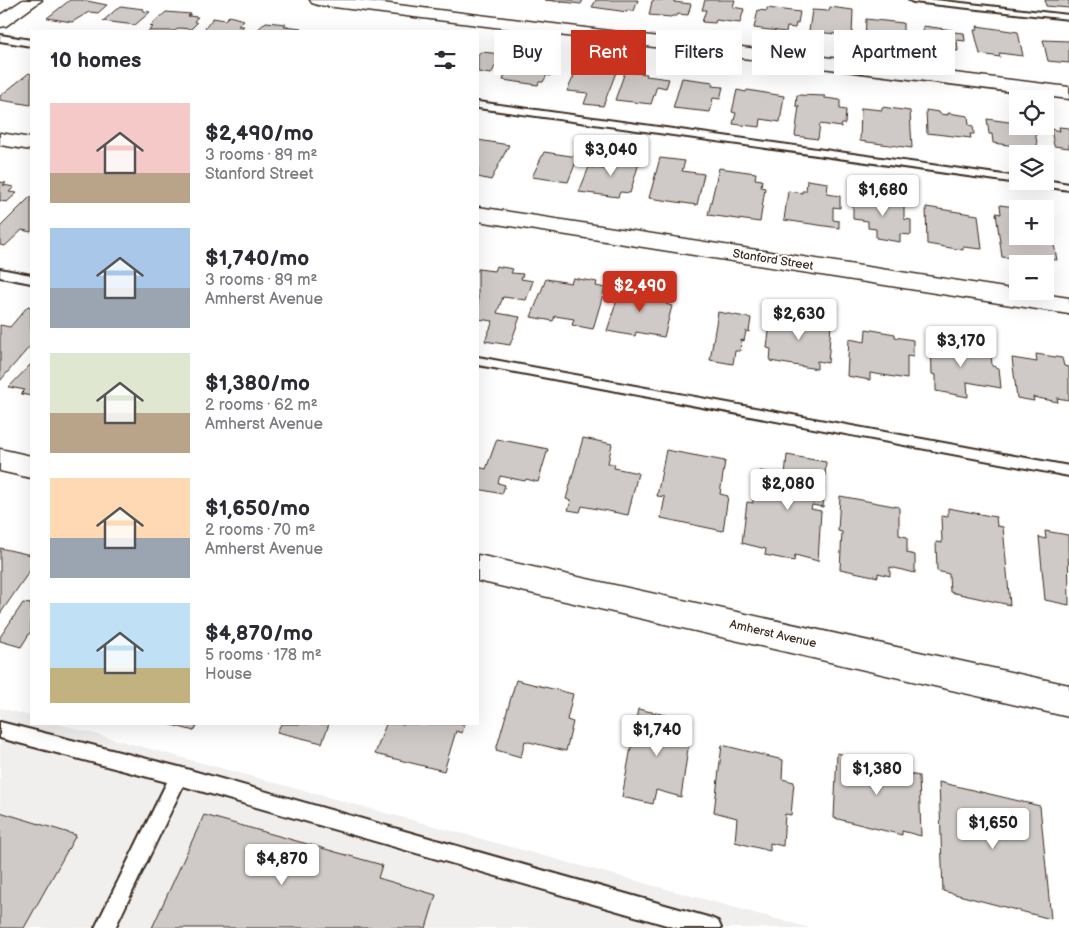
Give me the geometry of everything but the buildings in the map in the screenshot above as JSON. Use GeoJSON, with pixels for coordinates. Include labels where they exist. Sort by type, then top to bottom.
{"type":"FeatureCollection","features":[{"type":"Feature","properties":{"kind":"street"},"geometry":{"type":"LineString","coordinates":[[0,22],[34,0]]}},
{"type":"Feature","properties":{"kind":"street"},"geometry":{"type":"LineString","coordinates":[[318,0],[1069,93]]}},
{"type":"Feature","properties":{"kind":"street"},"geometry":{"type":"LineString","coordinates":[[0,139],[30,144]]}},
{"type":"Feature","properties":{"kind":"street","name":"Stanford Street"},"geometry":{"type":"LineString","coordinates":[[479,214],[1069,306]]}},
{"type":"Feature","properties":{"kind":"street"},"geometry":{"type":"LineString","coordinates":[[0,460],[30,468]]}},
{"type":"Feature","properties":{"kind":"street","name":"Amherst Avenue"},"geometry":{"type":"LineString","coordinates":[[479,568],[1069,701]]}},
{"type":"Feature","properties":{"kind":"lane"},"geometry":{"type":"LineString","coordinates":[[913,0],[1069,17]]}},
{"type":"Feature","properties":{"kind":"lane"},"geometry":{"type":"LineString","coordinates":[[0,38],[30,43]]}},
{"type":"Feature","properties":{"kind":"lane"},"geometry":{"type":"LineString","coordinates":[[479,105],[1009,179]]}},
{"type":"Feature","properties":{"kind":"lane"},"geometry":{"type":"LineString","coordinates":[[1054,185],[1069,187]]}},
{"type":"Feature","properties":{"kind":"lane"},"geometry":{"type":"LineString","coordinates":[[0,273],[30,279]]}},
{"type":"Feature","properties":{"kind":"lane"},"geometry":{"type":"LineString","coordinates":[[479,362],[1069,471]]}},
{"type":"Feature","properties":{"kind":"lane"},"geometry":{"type":"LineString","coordinates":[[0,730],[179,776],[711,928]]}},
{"type":"Feature","properties":{"kind":"lane"},"geometry":{"type":"LineString","coordinates":[[105,928],[179,776]]}},
{"type":"Feature","properties":{"kind":"shaded area"},"geometry":{"type":"Polygon","coordinates":[[[0,708],[30,716],[30,725],[62,725],[810,928],[0,928],[0,708]]]}}]}
